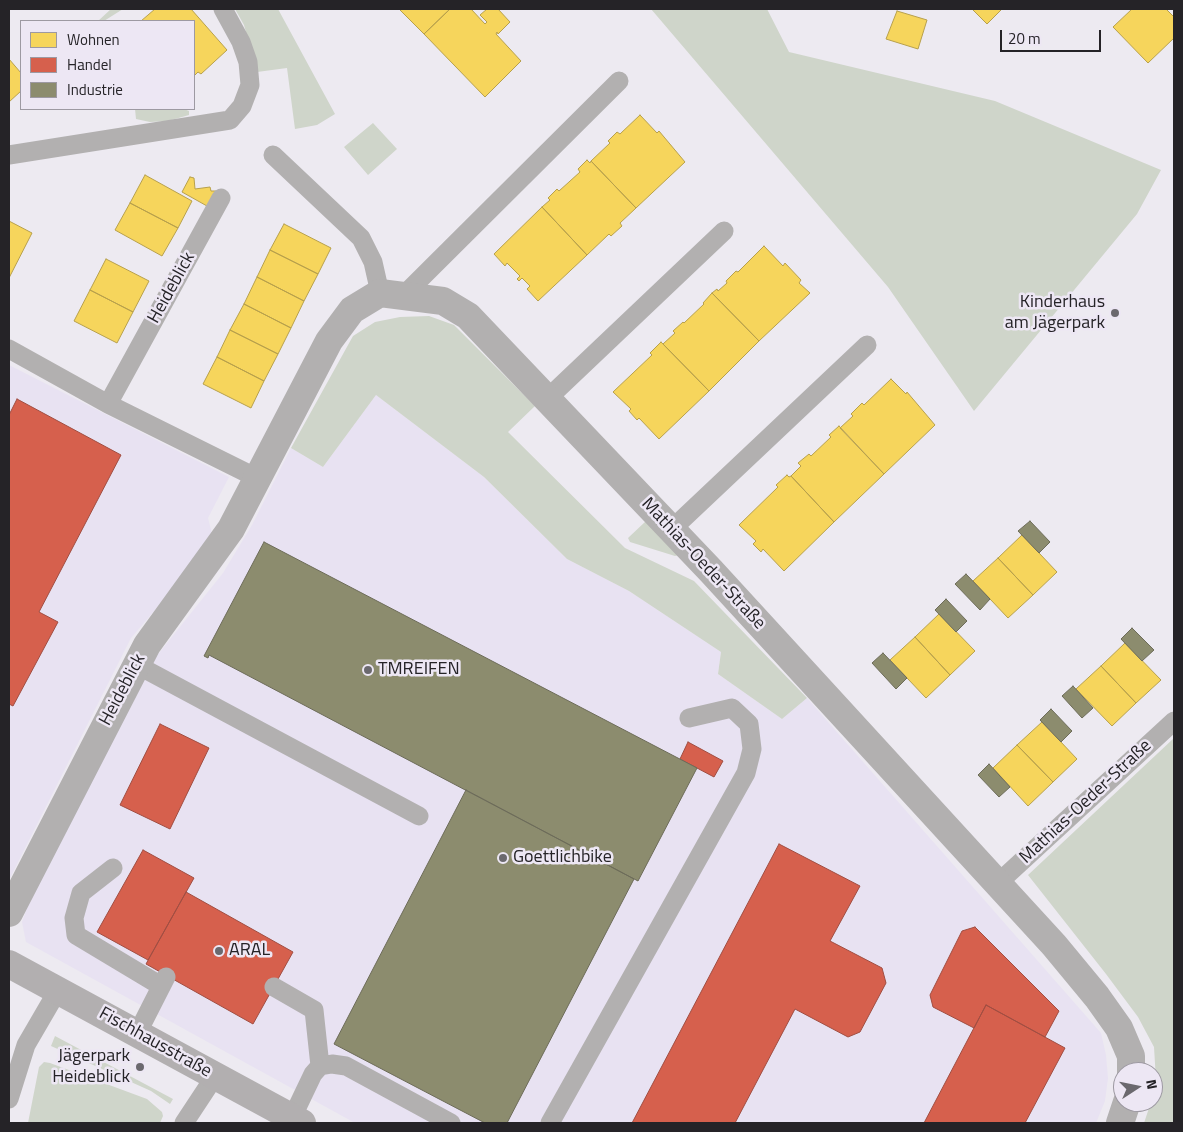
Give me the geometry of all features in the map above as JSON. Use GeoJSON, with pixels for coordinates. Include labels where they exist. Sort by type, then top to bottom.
{"type":"FeatureCollection","features":[{"type":"Feature","properties":{"kind":"main road","name":"Fischhausstraße"},"geometry":{"type":"LineString","coordinates":[[9,964],[297,1121]]}},
{"type":"Feature","properties":{"kind":"street","name":"Mathias-Oeder-Straße"},"geometry":{"type":"LineString","coordinates":[[392,294],[443,301],[468,316],[671,530],[1054,945],[1097,997],[1119,1028],[1131,1056],[1131,1062]]}},
{"type":"Feature","properties":{"kind":"street","name":"Heideblick"},"geometry":{"type":"LineString","coordinates":[[9,913],[147,646],[231,529],[330,341],[352,310],[392,294]]}},
{"type":"Feature","properties":{"kind":"lane"},"geometry":{"type":"LineString","coordinates":[[9,155],[230,120],[242,106],[250,85],[248,62],[241,42],[223,9]]}},
{"type":"Feature","properties":{"kind":"lane"},"geometry":{"type":"LineString","coordinates":[[273,155],[360,238],[392,294],[619,81]]}},
{"type":"Feature","properties":{"kind":"lane","name":"Heideblick"},"geometry":{"type":"LineString","coordinates":[[108,404],[221,198]]}},
{"type":"Feature","properties":{"kind":"lane"},"geometry":{"type":"LineString","coordinates":[[547,399],[724,231]]}},
{"type":"Feature","properties":{"kind":"lane"},"geometry":{"type":"LineString","coordinates":[[671,530],[867,345]]}},
{"type":"Feature","properties":{"kind":"lane"},"geometry":{"type":"LineString","coordinates":[[9,349],[108,404],[257,478]]}},
{"type":"Feature","properties":{"kind":"lane"},"geometry":{"type":"LineString","coordinates":[[137,665],[419,816]]}},
{"type":"Feature","properties":{"kind":"lane"},"geometry":{"type":"LineString","coordinates":[[550,1123],[746,773],[752,749],[749,724],[732,708],[689,718]]}},
{"type":"Feature","properties":{"kind":"lane","name":"Mathias-Oeder-Straße"},"geometry":{"type":"LineString","coordinates":[[997,884],[1174,721]]}},
{"type":"Feature","properties":{"kind":"lane"},"geometry":{"type":"LineString","coordinates":[[113,868],[81,894],[74,918],[76,935],[163,981],[137,1034]]}},
{"type":"Feature","properties":{"kind":"lane"},"geometry":{"type":"LineString","coordinates":[[274,987],[314,1010],[320,1066]]}},
{"type":"Feature","properties":{"kind":"lane"},"geometry":{"type":"LineString","coordinates":[[9,1099],[26,1045],[58,990]]}},
{"type":"Feature","properties":{"kind":"lane"},"geometry":{"type":"LineString","coordinates":[[297,1121],[313,1074],[320,1066],[332,1064],[346,1066],[451,1123]]}},
{"type":"Feature","properties":{"kind":"lane"},"geometry":{"type":"LineString","coordinates":[[184,1123],[215,1076]]}},
{"type":"Feature","properties":{"kind":"shaded area"},"geometry":{"type":"Polygon","coordinates":[[[111,9],[123,9],[106,20],[99,20],[111,9]]]}},
{"type":"Feature","properties":{"kind":"shaded area"},"geometry":{"type":"Polygon","coordinates":[[[235,9],[278,9],[335,114],[317,125],[295,129],[287,68],[257,72],[244,25],[235,9]]]}},
{"type":"Feature","properties":{"kind":"shaded area"},"geometry":{"type":"Polygon","coordinates":[[[651,9],[767,9],[789,52],[995,101],[1161,170],[1137,214],[974,411],[888,287],[651,9]]]}},
{"type":"Feature","properties":{"kind":"shaded area"},"geometry":{"type":"Polygon","coordinates":[[[135,110],[189,111],[189,115],[168,121],[150,122],[136,119],[135,110]]]}},
{"type":"Feature","properties":{"kind":"shaded area"},"geometry":{"type":"Polygon","coordinates":[[[373,123],[397,149],[368,175],[344,147],[373,123]]]}},
{"type":"Feature","properties":{"kind":"shaded area"},"geometry":{"type":"Polygon","coordinates":[[[429,316],[454,325],[535,406],[508,432],[625,548],[694,581],[807,698],[782,719],[718,674],[721,652],[629,591],[567,559],[484,477],[376,395],[323,467],[291,448],[353,336],[375,322],[400,317],[429,316]]]}},
{"type":"Feature","properties":{"kind":"shaded area"},"geometry":{"type":"Polygon","coordinates":[[[9,365],[229,477],[208,518],[212,534],[186,574],[131,638],[9,880],[9,365]]]}},
{"type":"Feature","properties":{"kind":"shaded area"},"geometry":{"type":"Polygon","coordinates":[[[376,395],[484,477],[567,559],[629,591],[721,652],[718,674],[782,719],[807,698],[1101,1033],[1106,1055],[1108,1078],[1105,1101],[1096,1123],[355,1123],[26,942],[22,922],[31,897],[155,658],[223,573],[252,525],[291,448],[323,467],[376,395]]]}},
{"type":"Feature","properties":{"kind":"shaded area"},"geometry":{"type":"Polygon","coordinates":[[[646,521],[679,555],[675,556],[630,542],[628,538],[646,521]]]}},
{"type":"Feature","properties":{"kind":"shaded area"},"geometry":{"type":"Polygon","coordinates":[[[1174,738],[1174,1123],[1144,1123],[1148,1112],[1163,1112],[1163,1062],[1155,1062],[1154,1047],[1138,1017],[1028,875],[1174,738]]]}},
{"type":"Feature","properties":{"kind":"shaded area"},"geometry":{"type":"Polygon","coordinates":[[[55,1036],[173,1099],[170,1104],[151,1091],[51,1046],[55,1036]]]}},
{"type":"Feature","properties":{"kind":"shaded area"},"geometry":{"type":"Polygon","coordinates":[[[44,1062],[147,1099],[162,1112],[163,1116],[160,1123],[28,1123],[39,1067],[44,1062]]]}},
{"type":"Feature","properties":{"kind":"building: Wohnen"},"geometry":{"type":"Polygon","coordinates":[[[155,9],[191,9],[227,50],[201,74],[198,72],[195,75],[195,20],[142,20],[155,9]]]}},
{"type":"Feature","properties":{"kind":"building: Wohnen"},"geometry":{"type":"Polygon","coordinates":[[[399,9],[450,9],[424,34],[399,9]]]}},
{"type":"Feature","properties":{"kind":"building: Wohnen"},"geometry":{"type":"Polygon","coordinates":[[[450,9],[471,9],[485,24],[487,22],[480,15],[487,9],[498,9],[510,22],[496,34],[521,61],[485,97],[424,34],[450,9]]]}},
{"type":"Feature","properties":{"kind":"building: Wohnen"},"geometry":{"type":"Polygon","coordinates":[[[972,9],[1002,9],[987,24],[972,9]]]}},
{"type":"Feature","properties":{"kind":"building: Wohnen"},"geometry":{"type":"Polygon","coordinates":[[[1132,9],[1166,9],[1174,17],[1174,38],[1148,63],[1113,27],[1132,9]]]}},
{"type":"Feature","properties":{"kind":"building: Wohnen"},"geometry":{"type":"Polygon","coordinates":[[[897,11],[927,20],[918,49],[886,39],[897,11]]]}},
{"type":"Feature","properties":{"kind":"building: Wohnen"},"geometry":{"type":"Polygon","coordinates":[[[9,59],[20,72],[20,92],[9,102],[9,59]]]}},
{"type":"Feature","properties":{"kind":"building: Wohnen"},"geometry":{"type":"Polygon","coordinates":[[[640,115],[657,133],[659,131],[685,162],[636,208],[591,161],[610,143],[608,141],[617,132],[620,134],[640,115]]]}},
{"type":"Feature","properties":{"kind":"building: Wohnen"},"geometry":{"type":"Polygon","coordinates":[[[587,160],[590,163],[591,161],[636,208],[620,223],[622,226],[611,236],[609,234],[587,255],[542,207],[550,200],[548,198],[557,189],[559,191],[580,172],[578,169],[587,160]]]}},
{"type":"Feature","properties":{"kind":"building: Wohnen"},"geometry":{"type":"Polygon","coordinates":[[[145,175],[192,201],[178,228],[130,203],[145,175]]]}},
{"type":"Feature","properties":{"kind":"building: Wohnen"},"geometry":{"type":"Polygon","coordinates":[[[190,177],[194,178],[195,189],[210,187],[211,191],[216,191],[207,206],[182,192],[190,177]]]}},
{"type":"Feature","properties":{"kind":"building: Wohnen"},"geometry":{"type":"Polygon","coordinates":[[[130,203],[178,228],[162,256],[115,230],[130,203]]]}},
{"type":"Feature","properties":{"kind":"building: Wohnen"},"geometry":{"type":"Polygon","coordinates":[[[542,207],[587,255],[538,301],[527,289],[530,286],[522,278],[519,281],[517,279],[520,276],[507,263],[505,266],[494,254],[542,207]]]}},
{"type":"Feature","properties":{"kind":"building: Wohnen"},"geometry":{"type":"Polygon","coordinates":[[[9,221],[32,233],[9,278],[9,221]]]}},
{"type":"Feature","properties":{"kind":"building: Wohnen"},"geometry":{"type":"Polygon","coordinates":[[[284,224],[331,248],[318,274],[270,250],[284,224]]]}},
{"type":"Feature","properties":{"kind":"building: Wohnen"},"geometry":{"type":"Polygon","coordinates":[[[764,246],[783,266],[785,263],[801,280],[799,283],[810,293],[759,341],[712,293],[717,289],[718,291],[727,283],[726,281],[736,271],[738,272],[764,246]]]}},
{"type":"Feature","properties":{"kind":"building: Wohnen"},"geometry":{"type":"Polygon","coordinates":[[[270,250],[318,274],[304,301],[257,277],[270,250]]]}},
{"type":"Feature","properties":{"kind":"building: Wohnen"},"geometry":{"type":"Polygon","coordinates":[[[106,259],[149,281],[133,312],[90,290],[106,259]]]}},
{"type":"Feature","properties":{"kind":"building: Wohnen"},"geometry":{"type":"Polygon","coordinates":[[[257,277],[304,301],[291,328],[244,304],[257,277]]]}},
{"type":"Feature","properties":{"kind":"building: Wohnen"},"geometry":{"type":"Polygon","coordinates":[[[90,290],[133,312],[117,343],[74,321],[90,290]]]}},
{"type":"Feature","properties":{"kind":"building: Wohnen"},"geometry":{"type":"Polygon","coordinates":[[[712,293],[759,341],[709,391],[663,344],[675,333],[673,331],[704,304],[712,293]]]}},
{"type":"Feature","properties":{"kind":"building: Wohnen"},"geometry":{"type":"Polygon","coordinates":[[[244,304],[291,328],[278,354],[230,330],[244,304]]]}},
{"type":"Feature","properties":{"kind":"building: Wohnen"},"geometry":{"type":"Polygon","coordinates":[[[230,330],[278,354],[264,381],[217,357],[230,330]]]}},
{"type":"Feature","properties":{"kind":"building: Wohnen"},"geometry":{"type":"Polygon","coordinates":[[[661,342],[709,391],[659,439],[639,418],[637,420],[629,411],[631,409],[613,392],[652,355],[650,353],[661,342]]]}},
{"type":"Feature","properties":{"kind":"building: Wohnen"},"geometry":{"type":"Polygon","coordinates":[[[217,357],[264,381],[251,408],[203,384],[217,357]]]}},
{"type":"Feature","properties":{"kind":"building: Wohnen"},"geometry":{"type":"Polygon","coordinates":[[[891,379],[906,394],[907,392],[935,425],[884,474],[840,428],[853,416],[851,414],[862,403],[864,405],[891,379]]]}},
{"type":"Feature","properties":{"kind":"building: Wohnen"},"geometry":{"type":"Polygon","coordinates":[[[839,426],[884,474],[834,522],[791,476],[801,466],[798,463],[809,454],[811,456],[831,437],[829,435],[839,426]]]}},
{"type":"Feature","properties":{"kind":"building: Wohnen"},"geometry":{"type":"Polygon","coordinates":[[[787,475],[791,476],[834,522],[784,571],[763,549],[761,552],[753,544],[756,541],[739,525],[778,487],[776,485],[787,475]]]}},
{"type":"Feature","properties":{"kind":"building: Wohnen"},"geometry":{"type":"Polygon","coordinates":[[[1022,535],[1057,572],[1033,595],[998,558],[1022,535]]]}},
{"type":"Feature","properties":{"kind":"building: Wohnen"},"geometry":{"type":"Polygon","coordinates":[[[998,558],[1033,595],[1008,618],[973,581],[998,558]]]}},
{"type":"Feature","properties":{"kind":"building: Wohnen"},"geometry":{"type":"Polygon","coordinates":[[[939,614],[975,651],[950,675],[915,637],[939,614]]]}},
{"type":"Feature","properties":{"kind":"building: Wohnen"},"geometry":{"type":"Polygon","coordinates":[[[915,637],[950,675],[926,698],[890,660],[915,637]]]}},
{"type":"Feature","properties":{"kind":"building: Wohnen"},"geometry":{"type":"Polygon","coordinates":[[[1125,643],[1161,680],[1136,703],[1101,666],[1125,643]]]}},
{"type":"Feature","properties":{"kind":"building: Wohnen"},"geometry":{"type":"Polygon","coordinates":[[[1101,666],[1136,703],[1112,726],[1076,689],[1101,666]]]}},
{"type":"Feature","properties":{"kind":"building: Wohnen"},"geometry":{"type":"Polygon","coordinates":[[[1042,722],[1077,759],[1053,782],[1017,745],[1042,722]]]}},
{"type":"Feature","properties":{"kind":"building: Wohnen"},"geometry":{"type":"Polygon","coordinates":[[[1017,745],[1053,782],[1028,806],[993,768],[1017,745]]]}},
{"type":"Feature","properties":{"kind":"building: Handel"},"geometry":{"type":"Polygon","coordinates":[[[17,399],[121,455],[39,612],[58,622],[13,706],[9,704],[9,415],[17,399]]]}},
{"type":"Feature","properties":{"kind":"building: Handel"},"geometry":{"type":"Polygon","coordinates":[[[160,724],[209,748],[170,829],[120,805],[160,724]]]}},
{"type":"Feature","properties":{"kind":"building: Handel"},"geometry":{"type":"Polygon","coordinates":[[[688,742],[723,761],[714,777],[680,759],[688,742]]]}},
{"type":"Feature","properties":{"kind":"building: Handel"},"geometry":{"type":"Polygon","coordinates":[[[779,844],[860,886],[830,941],[882,968],[886,983],[860,1032],[848,1037],[795,1009],[735,1123],[632,1123],[779,844]]]}},
{"type":"Feature","properties":{"kind":"building: Handel"},"geometry":{"type":"Polygon","coordinates":[[[143,850],[194,878],[148,960],[97,932],[143,850]]]}},
{"type":"Feature","properties":{"kind":"building: Handel"},"geometry":{"type":"Polygon","coordinates":[[[186,892],[293,952],[253,1024],[146,964],[186,892]]]}},
{"type":"Feature","properties":{"kind":"building: Handel"},"geometry":{"type":"Polygon","coordinates":[[[975,927],[1059,1011],[1045,1037],[986,1005],[974,1028],[933,1007],[930,995],[962,931],[975,927]]]}},
{"type":"Feature","properties":{"kind":"building: Handel"},"geometry":{"type":"Polygon","coordinates":[[[986,1005],[1065,1048],[1025,1123],[924,1123],[986,1005]]]}},
{"type":"Feature","properties":{"kind":"building: Industrie"},"geometry":{"type":"Polygon","coordinates":[[[1030,521],[1050,542],[1039,553],[1018,531],[1030,521]]]}},
{"type":"Feature","properties":{"kind":"building: Industrie"},"geometry":{"type":"Polygon","coordinates":[[[264,542],[697,768],[638,881],[209,655],[208,658],[204,656],[264,542]]]}},
{"type":"Feature","properties":{"kind":"building: Industrie"},"geometry":{"type":"Polygon","coordinates":[[[966,574],[990,599],[980,610],[955,584],[966,574]]]}},
{"type":"Feature","properties":{"kind":"building: Industrie"},"geometry":{"type":"Polygon","coordinates":[[[946,599],[967,621],[956,632],[935,610],[946,599]]]}},
{"type":"Feature","properties":{"kind":"building: Industrie"},"geometry":{"type":"Polygon","coordinates":[[[1132,628],[1154,650],[1142,661],[1121,639],[1132,628]]]}},
{"type":"Feature","properties":{"kind":"building: Industrie"},"geometry":{"type":"Polygon","coordinates":[[[883,653],[907,678],[896,689],[872,663],[883,653]]]}},
{"type":"Feature","properties":{"kind":"building: Industrie"},"geometry":{"type":"Polygon","coordinates":[[[1073,686],[1093,708],[1082,718],[1062,696],[1073,686]]]}},
{"type":"Feature","properties":{"kind":"building: Industrie"},"geometry":{"type":"Polygon","coordinates":[[[1051,709],[1072,731],[1061,742],[1040,720],[1051,709]]]}},
{"type":"Feature","properties":{"kind":"building: Industrie"},"geometry":{"type":"Polygon","coordinates":[[[989,764],[1010,787],[999,797],[978,775],[989,764]]]}},
{"type":"Feature","properties":{"kind":"building: Industrie"},"geometry":{"type":"Polygon","coordinates":[[[466,790],[634,879],[507,1123],[485,1123],[334,1044],[466,790]]]}},
{"type":"Feature","properties":{"kind":"place","name":"Kinderhaus am Jägerpark"},"geometry":{"type":"Point","coordinates":[1115,313]}},
{"type":"Feature","properties":{"kind":"place","name":"TMREIFEN"},"geometry":{"type":"Point","coordinates":[368,670]}},
{"type":"Feature","properties":{"kind":"place","name":"Goettlichbike"},"geometry":{"type":"Point","coordinates":[503,858]}},
{"type":"Feature","properties":{"kind":"place","name":"ARAL"},"geometry":{"type":"Point","coordinates":[219,951]}},
{"type":"Feature","properties":{"kind":"place","name":"Jägerpark Heideblick"},"geometry":{"type":"Point","coordinates":[140,1067]}}]}
